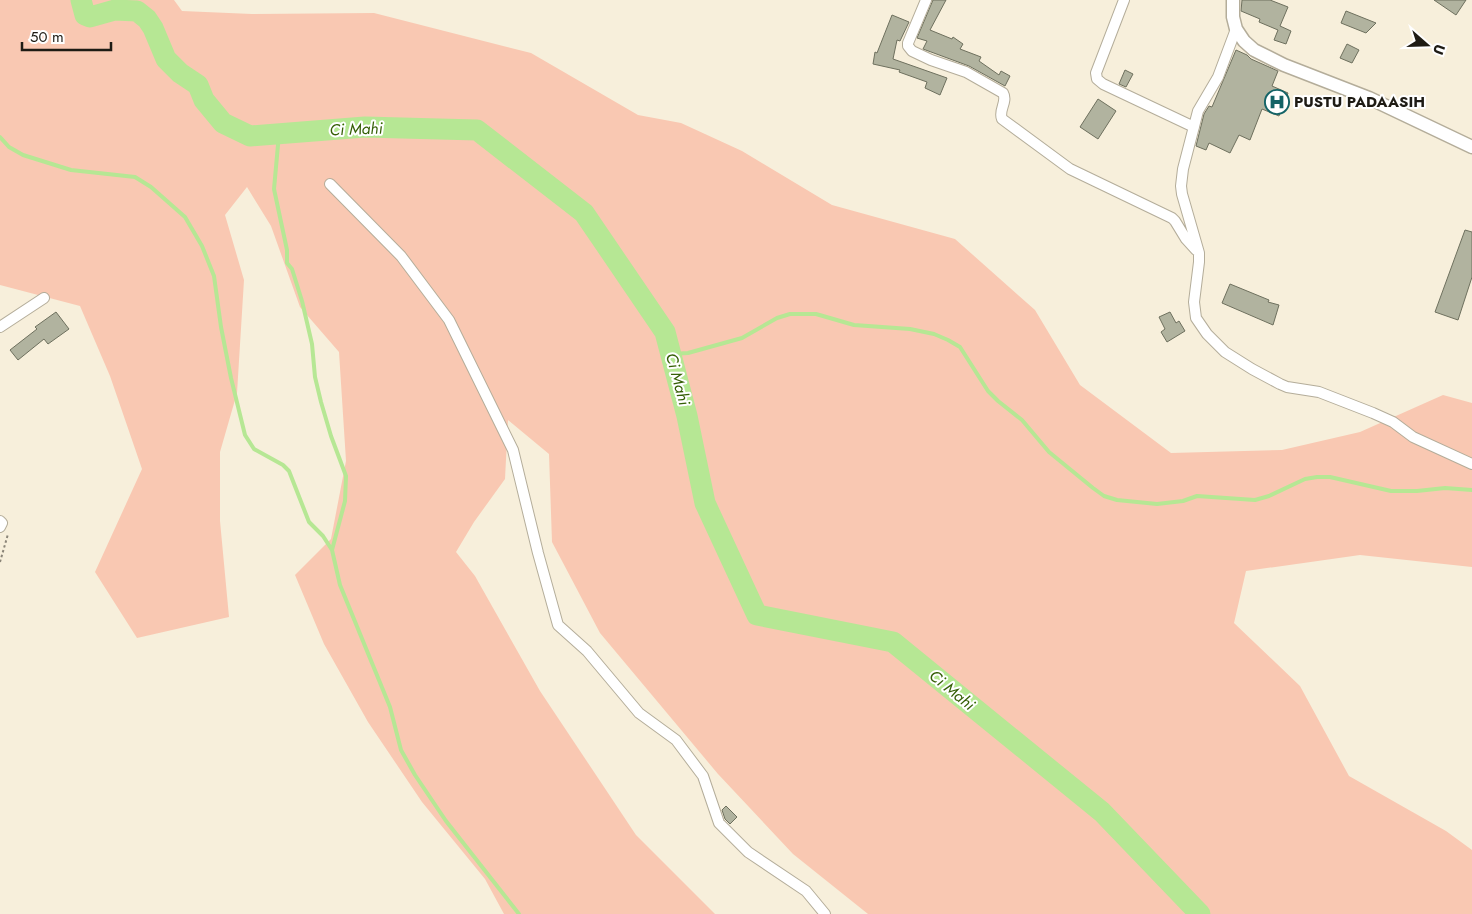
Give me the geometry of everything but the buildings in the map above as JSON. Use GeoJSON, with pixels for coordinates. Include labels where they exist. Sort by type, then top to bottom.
{"type":"FeatureCollection","features":[{"type":"Feature","properties":{"kind":"street"},"geometry":{"type":"LineString","coordinates":[[926,0],[907,46],[910,50],[966,72],[1003,92],[1005,96],[1000,114],[1002,119],[1070,169],[1172,218],[1198,253]]}},
{"type":"Feature","properties":{"kind":"street"},"geometry":{"type":"LineString","coordinates":[[1124,0],[1096,73],[1097,79],[1103,84],[1194,126]]}},
{"type":"Feature","properties":{"kind":"street"},"geometry":{"type":"LineString","coordinates":[[1233,0],[1233,17],[1236,29],[1244,42],[1254,50],[1369,98],[1472,147]]}},
{"type":"Feature","properties":{"kind":"street"},"geometry":{"type":"LineString","coordinates":[[1236,29],[1218,77],[1198,111],[1183,169],[1182,194],[1199,262],[1194,302],[1196,318],[1207,334],[1225,352],[1252,370],[1287,387],[1319,392],[1373,413],[1393,422],[1413,437],[1472,464]]}},
{"type":"Feature","properties":{"kind":"street"},"geometry":{"type":"LineString","coordinates":[[330,184],[401,256],[448,320],[513,450],[558,625],[587,651],[639,714],[676,740],[703,776],[719,823],[748,852],[806,891],[825,914]]}},
{"type":"Feature","properties":{"kind":"street"},"geometry":{"type":"LineString","coordinates":[[0,327],[44,298]]}},
{"type":"Feature","properties":{"kind":"path"},"geometry":{"type":"LineString","coordinates":[[0,562],[8,539],[9,529],[1,524]]}},
{"type":"Feature","properties":{"kind":"shaded area"},"geometry":{"type":"Polygon","coordinates":[[[0,0],[174,0],[182,11],[252,14],[374,13],[531,53],[638,115],[681,123],[742,151],[832,205],[955,239],[1035,310],[1080,385],[1171,453],[1282,450],[1360,432],[1443,395],[1472,403],[1472,567],[1360,555],[1246,571],[1234,623],[1300,686],[1349,776],[1446,831],[1472,850],[1472,914],[868,914],[793,854],[718,774],[600,633],[552,542],[549,454],[508,420],[505,479],[474,522],[456,552],[475,576],[540,691],[636,835],[715,914],[504,914],[485,879],[422,802],[368,722],[324,644],[295,575],[331,539],[346,461],[339,352],[300,307],[271,226],[247,187],[225,215],[244,280],[237,393],[220,452],[220,521],[229,617],[137,638],[95,572],[142,469],[110,376],[80,306],[0,285],[0,0]]]}},
{"type":"Feature","properties":{"kind":"waterway","name":"Ci Mahi"},"geometry":{"type":"LineString","coordinates":[[81,0],[85,15],[90,17],[115,10],[137,11],[147,19],[153,28],[166,59],[180,73],[198,85],[204,100],[223,123],[250,136],[365,127],[477,130],[584,213],[665,332],[687,416],[705,503],[757,615],[893,642],[1102,812],[1200,914]]}},
{"type":"Feature","properties":{"kind":"waterway"},"geometry":{"type":"LineString","coordinates":[[90,0],[90,17]]}},
{"type":"Feature","properties":{"kind":"waterway"},"geometry":{"type":"LineString","coordinates":[[279,134],[274,189],[287,250],[287,263],[292,269],[302,301],[312,344],[315,377],[321,402],[346,476],[345,501],[332,550],[340,585],[390,707],[401,750],[415,775],[446,821],[519,914]]}},
{"type":"Feature","properties":{"kind":"waterway"},"geometry":{"type":"LineString","coordinates":[[0,137],[9,147],[23,155],[71,170],[135,177],[151,187],[185,217],[202,246],[214,276],[221,327],[245,435],[254,449],[283,465],[289,471],[309,522],[323,536],[332,550]]}},
{"type":"Feature","properties":{"kind":"waterway"},"geometry":{"type":"LineString","coordinates":[[671,354],[688,353],[742,338],[777,318],[790,314],[816,314],[854,325],[910,329],[934,334],[960,347],[988,391],[1022,420],[1049,452],[1104,496],[1117,500],[1157,504],[1183,501],[1197,496],[1255,500],[1269,496],[1305,479],[1317,477],[1330,477],[1391,491],[1445,488],[1472,490]]}},
{"type":"Feature","properties":{"kind":"place","name":"PUSTU PADAASIH"},"geometry":{"type":"Point","coordinates":[1277,102]}}]}
